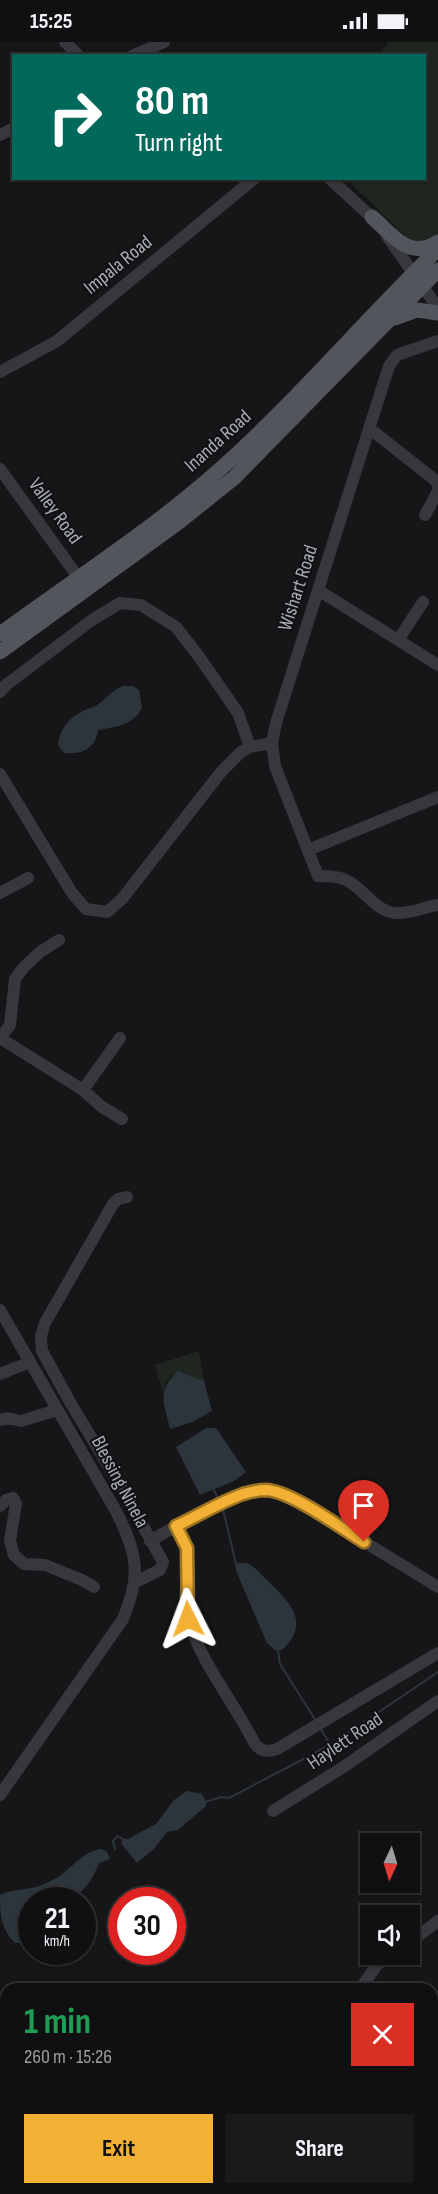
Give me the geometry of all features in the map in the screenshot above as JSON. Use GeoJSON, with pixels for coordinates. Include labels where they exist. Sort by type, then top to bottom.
{"type":"FeatureCollection","features":[{"type":"Feature","properties":{"kind":"main road"},"geometry":{"type":"LineString","coordinates":[[372,217],[410,248],[421,250],[438,242]]}},
{"type":"Feature","properties":{"kind":"main road","name":"Inanda Road"},"geometry":{"type":"LineString","coordinates":[[0,652],[179,522],[234,478],[386,323],[438,249]]}},
{"type":"Feature","properties":{"kind":"main road","name":"Inanda Road"},"geometry":{"type":"LineString","coordinates":[[0,634],[178,503],[231,459],[418,279],[438,270]]}},
{"type":"Feature","properties":{"kind":"main road"},"geometry":{"type":"LineString","coordinates":[[386,323],[409,311],[424,310],[438,313]]}},
{"type":"Feature","properties":{"kind":"street"},"geometry":{"type":"LineString","coordinates":[[64,42],[77,54]]}},
{"type":"Feature","properties":{"kind":"street"},"geometry":{"type":"LineString","coordinates":[[131,52],[164,42]]}},
{"type":"Feature","properties":{"kind":"street","name":"Impala Road"},"geometry":{"type":"LineString","coordinates":[[0,372],[57,341],[253,180]]}},
{"type":"Feature","properties":{"kind":"street"},"geometry":{"type":"LineString","coordinates":[[331,180],[372,217],[438,308]]}},
{"type":"Feature","properties":{"kind":"street","name":"Wishart Road"},"geometry":{"type":"LineString","coordinates":[[438,340],[404,351],[392,359],[276,723],[272,743],[275,766],[318,876],[349,881],[375,904],[398,914],[438,904]]}},
{"type":"Feature","properties":{"kind":"street"},"geometry":{"type":"LineString","coordinates":[[369,428],[435,480],[438,485]]}},
{"type":"Feature","properties":{"kind":"street","name":"Valley Road"},"geometry":{"type":"LineString","coordinates":[[0,469],[78,577]]}},
{"type":"Feature","properties":{"kind":"street"},"geometry":{"type":"LineString","coordinates":[[425,515],[438,491]]}},
{"type":"Feature","properties":{"kind":"street"},"geometry":{"type":"LineString","coordinates":[[318,590],[438,665]]}},
{"type":"Feature","properties":{"kind":"street"},"geometry":{"type":"LineString","coordinates":[[398,640],[423,602]]}},
{"type":"Feature","properties":{"kind":"street"},"geometry":{"type":"LineString","coordinates":[[0,692],[6,685],[92,620],[120,603],[141,606],[176,627],[238,713],[250,747]]}},
{"type":"Feature","properties":{"kind":"street"},"geometry":{"type":"LineString","coordinates":[[0,774],[72,893],[86,909],[107,912],[122,899],[220,772],[241,752],[250,747],[272,743]]}},
{"type":"Feature","properties":{"kind":"street"},"geometry":{"type":"LineString","coordinates":[[308,850],[438,797]]}},
{"type":"Feature","properties":{"kind":"street"},"geometry":{"type":"LineString","coordinates":[[0,893],[28,878]]}},
{"type":"Feature","properties":{"kind":"street"},"geometry":{"type":"LineString","coordinates":[[59,940],[40,952],[15,979],[10,1025],[0,1038],[83,1090],[102,1107],[122,1119]]}},
{"type":"Feature","properties":{"kind":"street"},"geometry":{"type":"LineString","coordinates":[[83,1090],[120,1038]]}},
{"type":"Feature","properties":{"kind":"street"},"geometry":{"type":"LineString","coordinates":[[127,1197],[118,1199],[113,1204],[45,1323],[40,1343],[70,1402],[160,1556],[163,1567],[135,1582]]}},
{"type":"Feature","properties":{"kind":"street","name":"Blessing Ninela"},"geometry":{"type":"LineString","coordinates":[[0,1310],[116,1511],[130,1541],[135,1582],[133,1595],[123,1619],[0,1795]]}},
{"type":"Feature","properties":{"kind":"street"},"geometry":{"type":"LineString","coordinates":[[0,1374],[30,1362]]}},
{"type":"Feature","properties":{"kind":"street"},"geometry":{"type":"LineString","coordinates":[[0,1420],[7,1418],[21,1421],[57,1410]]}},
{"type":"Feature","properties":{"kind":"street"},"geometry":{"type":"LineString","coordinates":[[150,1541],[220,1505],[253,1491],[266,1490],[278,1492],[309,1508],[438,1587]]}},
{"type":"Feature","properties":{"kind":"street"},"geometry":{"type":"LineString","coordinates":[[0,1506],[6,1500],[13,1498],[16,1504],[10,1541],[14,1555],[24,1564],[45,1565],[94,1587]]}},
{"type":"Feature","properties":{"kind":"street"},"geometry":{"type":"LineString","coordinates":[[176,1526],[187,1548],[188,1619],[199,1648],[258,1748],[269,1752],[438,1653]]}},
{"type":"Feature","properties":{"kind":"street","name":"Haylett Road"},"geometry":{"type":"LineString","coordinates":[[273,1810],[345,1766],[438,1701]]}},
{"type":"Feature","properties":{"kind":"street"},"geometry":{"type":"LineString","coordinates":[[420,1934],[438,1921]]}},
{"type":"Feature","properties":{"kind":"street"},"geometry":{"type":"LineString","coordinates":[[364,1983],[377,1965]]}},
{"type":"Feature","properties":{"kind":"shaded area"},"geometry":{"type":"Polygon","coordinates":[[[389,42],[438,42],[438,234],[425,242],[411,241],[347,180],[426,180],[426,54],[379,54],[389,42]]]}},
{"type":"Feature","properties":{"kind":"shaded area"},"geometry":{"type":"Polygon","coordinates":[[[123,686],[133,686],[139,690],[142,708],[138,714],[129,722],[98,730],[97,736],[87,749],[77,753],[64,753],[58,745],[67,723],[81,712],[96,706],[123,686]]]}},
{"type":"Feature","properties":{"kind":"shaded area"},"geometry":{"type":"Polygon","coordinates":[[[199,1351],[204,1381],[178,1371],[166,1381],[163,1393],[155,1365],[199,1351]]]}},
{"type":"Feature","properties":{"kind":"shaded area"},"geometry":{"type":"Polygon","coordinates":[[[178,1371],[204,1381],[212,1411],[192,1422],[170,1429],[163,1397],[171,1378],[178,1371]]]}},
{"type":"Feature","properties":{"kind":"shaded area"},"geometry":{"type":"Polygon","coordinates":[[[206,1428],[216,1428],[246,1472],[234,1481],[200,1495],[176,1447],[206,1428]]]}},
{"type":"Feature","properties":{"kind":"shaded area"},"geometry":{"type":"Polygon","coordinates":[[[235,1563],[247,1563],[252,1566],[291,1607],[295,1615],[295,1632],[282,1650],[275,1650],[267,1643],[236,1571],[235,1563]]]}},
{"type":"Feature","properties":{"kind":"shaded area"},"geometry":{"type":"Polygon","coordinates":[[[187,1791],[202,1794],[206,1806],[178,1830],[167,1832],[154,1849],[137,1863],[121,1843],[123,1839],[128,1839],[156,1824],[174,1800],[187,1791]]]}},
{"type":"Feature","properties":{"kind":"shaded area"},"geometry":{"type":"Polygon","coordinates":[[[101,1849],[107,1852],[110,1859],[99,1863],[85,1887],[36,1887],[58,1877],[78,1860],[101,1849]]]}},
{"type":"Feature","properties":{"kind":"shaded area"},"geometry":{"type":"Polygon","coordinates":[[[18,1890],[18,1943],[10,1938],[2,1921],[0,1909],[0,1895],[18,1890]]]}},
{"type":"Feature","properties":{"kind":"waterway"},"geometry":{"type":"LineString","coordinates":[[214,1490],[219,1501]]}},
{"type":"Feature","properties":{"kind":"waterway"},"geometry":{"type":"LineString","coordinates":[[223,1509],[236,1564]]}},
{"type":"Feature","properties":{"kind":"waterway"},"geometry":{"type":"LineString","coordinates":[[278,1650],[280,1664],[316,1721]]}},
{"type":"Feature","properties":{"kind":"waterway"},"geometry":{"type":"LineString","coordinates":[[205,1802],[221,1797],[229,1798],[330,1745],[438,1672]]}},
{"type":"Feature","properties":{"kind":"waterway"},"geometry":{"type":"LineString","coordinates":[[320,1728],[330,1744]]}},
{"type":"Feature","properties":{"kind":"waterway"},"geometry":{"type":"LineString","coordinates":[[115,1849],[113,1841],[118,1836],[123,1839]]}},
{"type":"Feature","properties":{"kind":"route"},"geometry":{"type":"LineString","coordinates":[[188,1619],[187,1548],[176,1526],[243,1494],[266,1490],[278,1492],[364,1542]]}}]}
